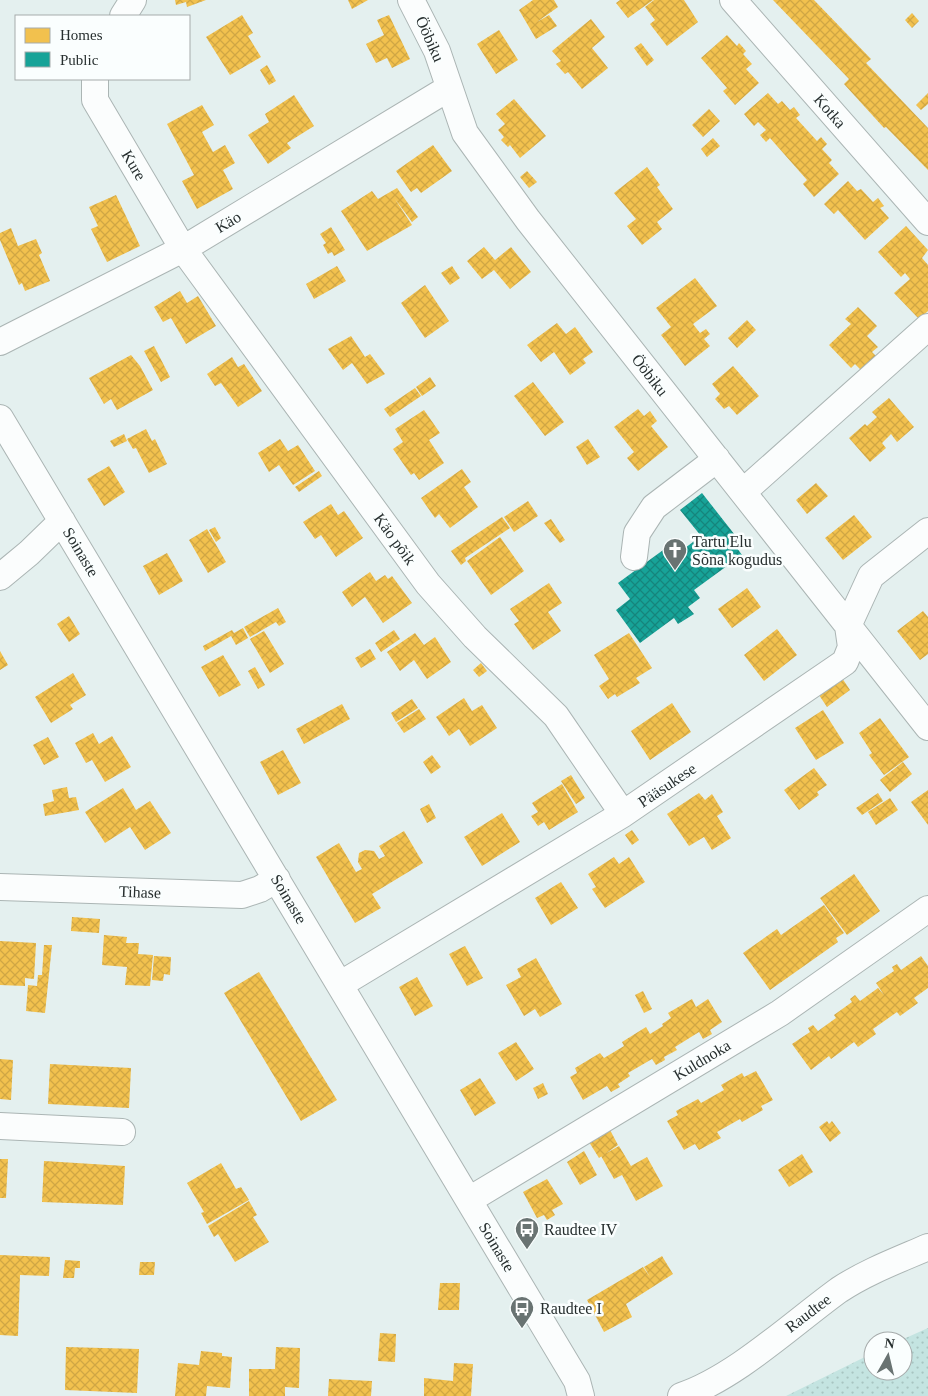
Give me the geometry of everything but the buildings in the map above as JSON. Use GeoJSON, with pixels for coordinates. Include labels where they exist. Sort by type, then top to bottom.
{"type":"FeatureCollection","features":[{"type":"Feature","properties":{"kind":"street"},"geometry":{"type":"LineString","coordinates":[[125,15],[133,0]]}},
{"type":"Feature","properties":{"kind":"street","name":"Ööbiku"},"geometry":{"type":"LineString","coordinates":[[411,0],[437,51],[465,133],[470,141],[528,220],[928,727]]}},
{"type":"Feature","properties":{"kind":"street","name":"Kotka"},"geometry":{"type":"LineString","coordinates":[[733,0],[928,222]]}},
{"type":"Feature","properties":{"kind":"street","name":"Kure"},"geometry":{"type":"LineString","coordinates":[[95,80],[95,100],[183,249]]}},
{"type":"Feature","properties":{"kind":"street","name":"Käo"},"geometry":{"type":"LineString","coordinates":[[0,342],[183,249],[450,88]]}},
{"type":"Feature","properties":{"kind":"street","name":"Käo põik"},"geometry":{"type":"LineString","coordinates":[[183,249],[428,584],[475,637],[556,716],[623,814]]}},
{"type":"Feature","properties":{"kind":"street"},"geometry":{"type":"LineString","coordinates":[[743,492],[928,327]]}},
{"type":"Feature","properties":{"kind":"street","name":"Soinaste"},"geometry":{"type":"LineString","coordinates":[[0,418],[585,1391]]}},
{"type":"Feature","properties":{"kind":"street"},"geometry":{"type":"LineString","coordinates":[[634,557],[637,533],[654,507],[717,459]]}},
{"type":"Feature","properties":{"kind":"street"},"geometry":{"type":"LineString","coordinates":[[0,577],[29,553],[62,521]]}},
{"type":"Feature","properties":{"kind":"street","name":"Pääsukese"},"geometry":{"type":"LineString","coordinates":[[341,984],[623,814],[845,662],[851,647],[848,626],[871,576],[928,531]]}},
{"type":"Feature","properties":{"kind":"street","name":"Tihase"},"geometry":{"type":"LineString","coordinates":[[0,887],[242,895],[260,889],[277,879]]}},
{"type":"Feature","properties":{"kind":"street","name":"Kuldnoka"},"geometry":{"type":"LineString","coordinates":[[469,1200],[780,1013],[928,909]]}},
{"type":"Feature","properties":{"kind":"street"},"geometry":{"type":"LineString","coordinates":[[0,1126],[122,1132]]}},
{"type":"Feature","properties":{"kind":"street","name":"Raudtee"},"geometry":{"type":"LineString","coordinates":[[691,1395],[723,1376],[841,1289],[928,1247]]}},
{"type":"Feature","properties":{"kind":"shaded area"},"geometry":{"type":"Polygon","coordinates":[[[928,1328],[928,1396],[786,1396],[863,1358],[863,1381],[913,1381],[913,1335],[928,1328]]]}},
{"type":"Feature","properties":{"kind":"place","name":"Tartu Elu Sõna kogudus"},"geometry":{"type":"Point","coordinates":[675,571]}},
{"type":"Feature","properties":{"kind":"place","name":"Raudtee IV"},"geometry":{"type":"Point","coordinates":[527,1250]}},
{"type":"Feature","properties":{"kind":"place","name":"Raudtee I"},"geometry":{"type":"Point","coordinates":[522,1329]}}]}
